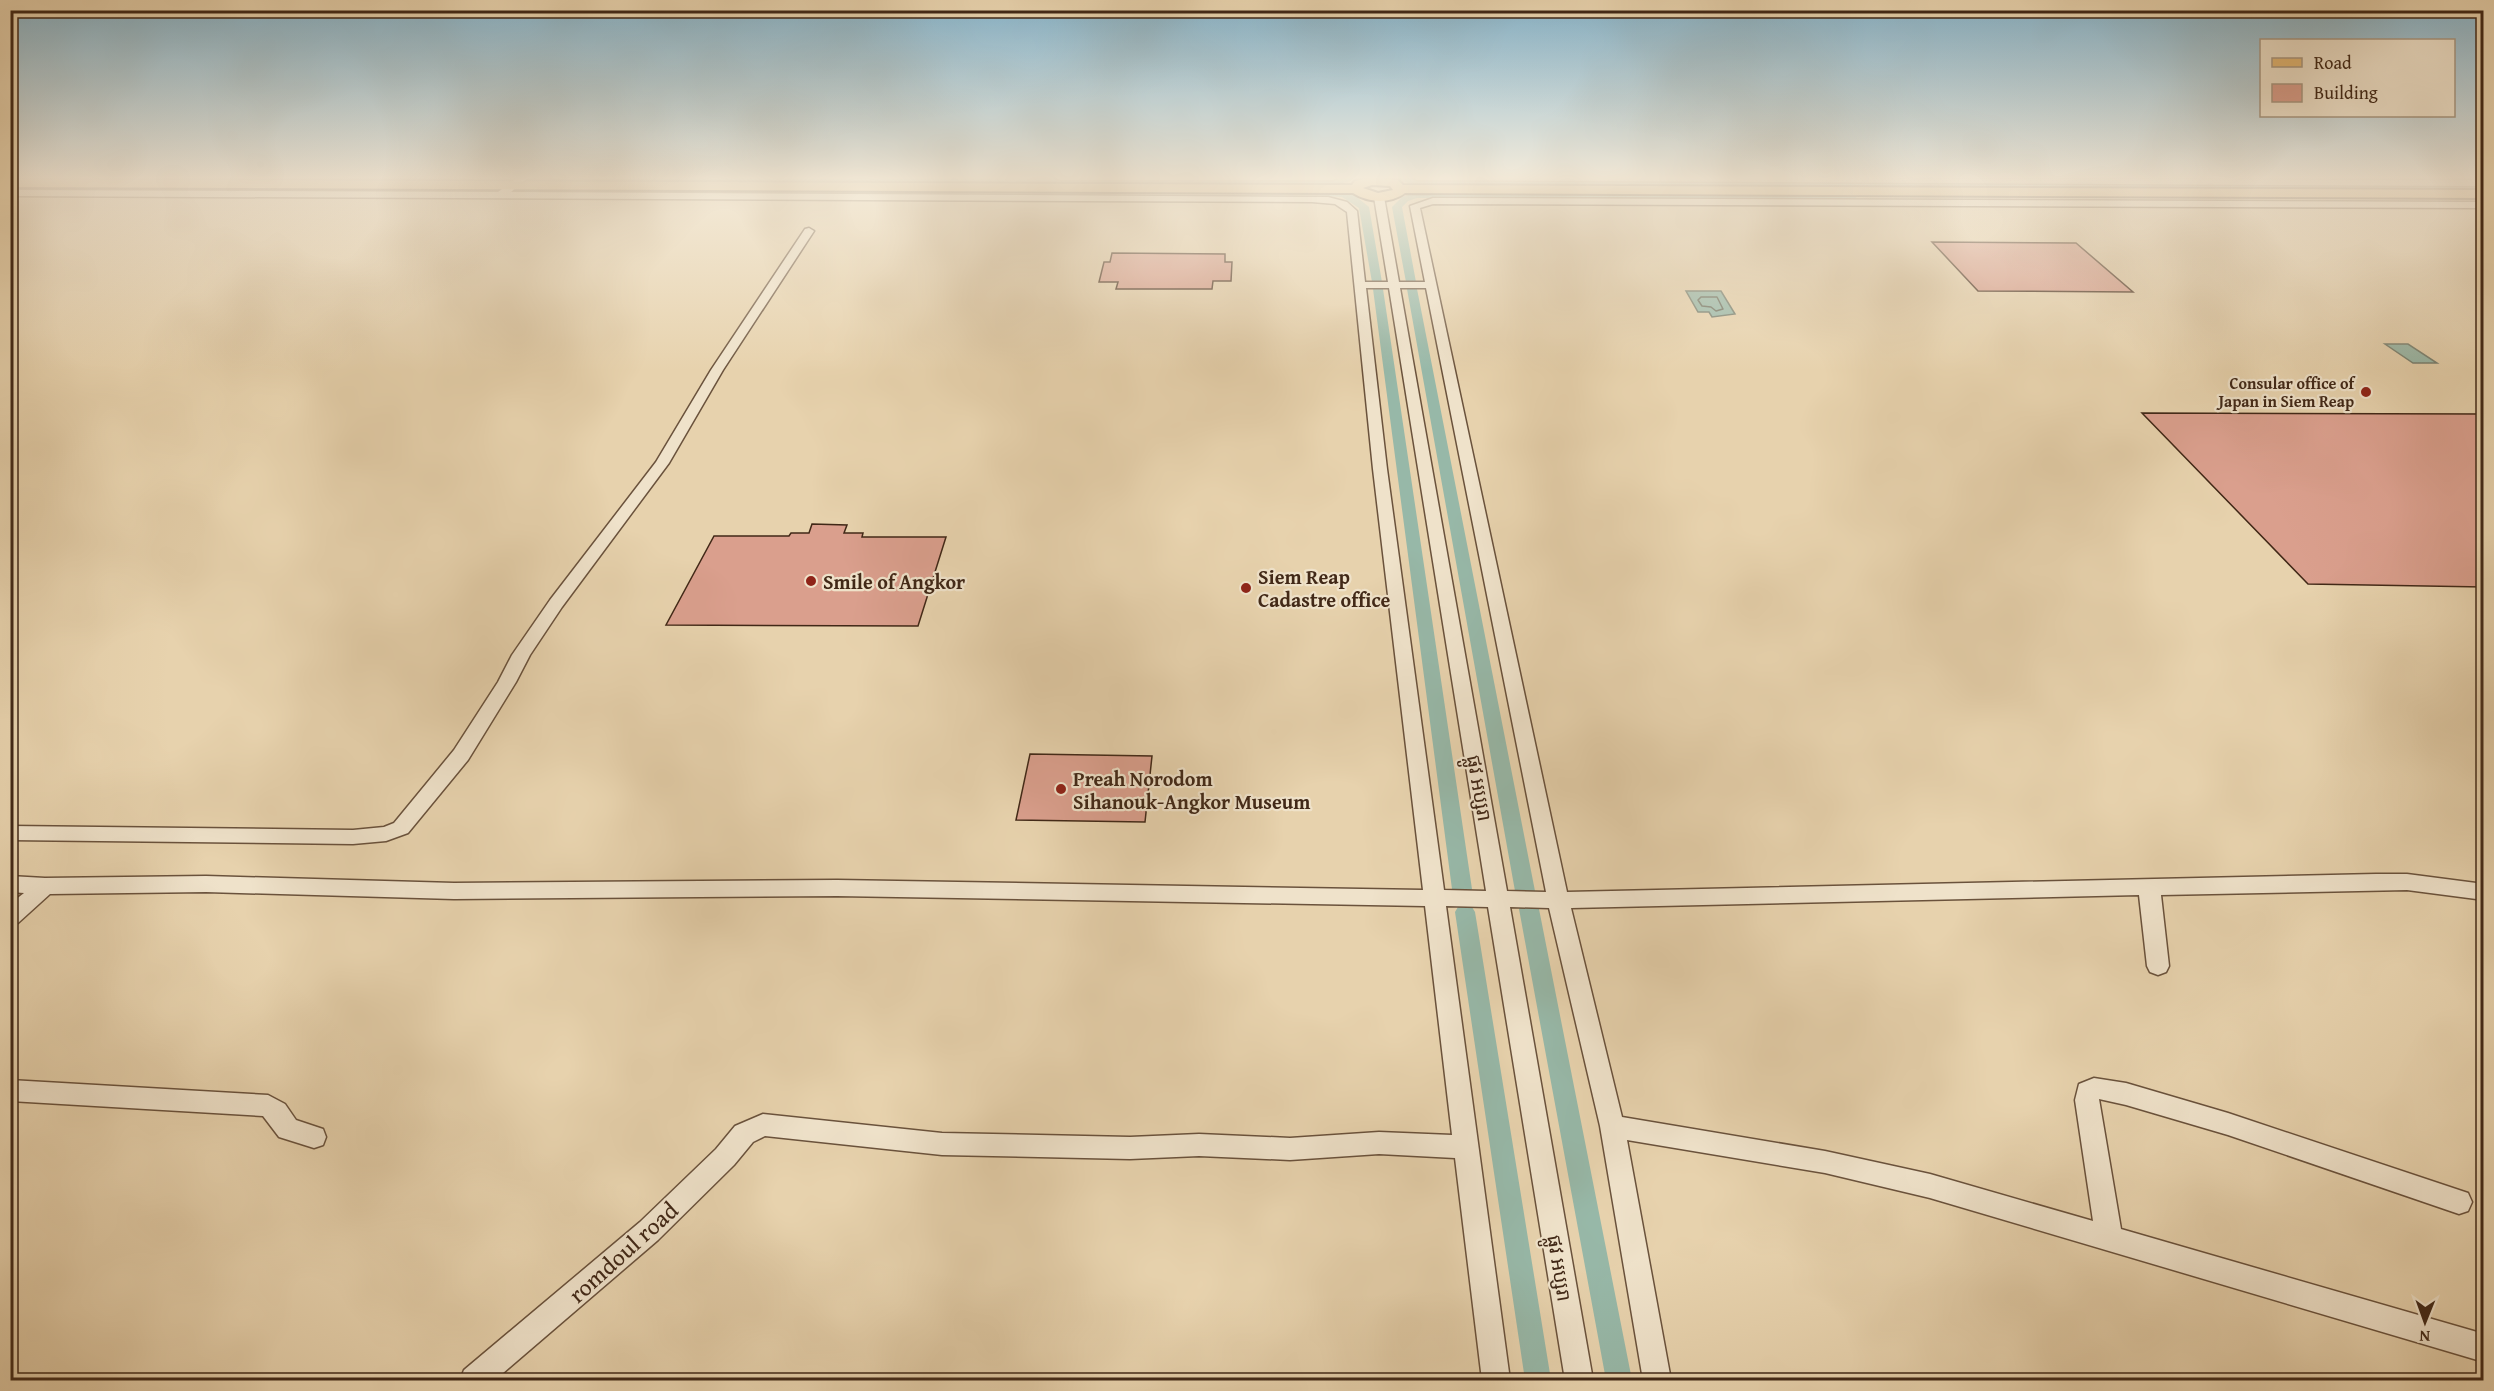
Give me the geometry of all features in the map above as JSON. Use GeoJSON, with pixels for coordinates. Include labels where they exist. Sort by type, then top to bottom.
{"type":"FeatureCollection","features":[{"type":"Feature","properties":{"kind":"street"},"geometry":{"type":"LineString","coordinates":[[10,833],[353,837],[386,834],[401,828],[461,755],[507,682],[521,655],[556,604],[662,463],[717,370],[801,242]]}},
{"type":"Feature","properties":{"kind":"street"},"geometry":{"type":"LineString","coordinates":[[1356,242],[1380,469],[1497,1380]]}},
{"type":"Feature","properties":{"kind":"street","name":"ផ្លូវ អប្សរា"},"geometry":{"type":"LineString","coordinates":[[1385,242],[1579,1380]]}},
{"type":"Feature","properties":{"kind":"street"},"geometry":{"type":"LineString","coordinates":[[1421,242],[1558,900],[1612,1126],[1657,1380]]}},
{"type":"Feature","properties":{"kind":"street"},"geometry":{"type":"LineString","coordinates":[[1362,285],[1430,285]]}},
{"type":"Feature","properties":{"kind":"street"},"geometry":{"type":"LineString","coordinates":[[10,884],[45,886],[206,884],[454,891],[837,888],[1499,900],[2149,885],[2408,882],[2484,892]]}},
{"type":"Feature","properties":{"kind":"street"},"geometry":{"type":"LineString","coordinates":[[2149,885],[2158,966]]}},
{"type":"Feature","properties":{"kind":"street"},"geometry":{"type":"LineString","coordinates":[[10,917],[45,886]]}},
{"type":"Feature","properties":{"kind":"street"},"geometry":{"type":"LineString","coordinates":[[2109,1237],[2087,1100],[2088,1091],[2094,1088],[2126,1094],[2228,1124],[2459,1202]]}},
{"type":"Feature","properties":{"kind":"street"},"geometry":{"type":"LineString","coordinates":[[10,1090],[268,1106],[276,1112],[288,1129],[314,1137]]}},
{"type":"Feature","properties":{"kind":"street","name":"romdoul road"},"geometry":{"type":"LineString","coordinates":[[474,1380],[649,1231],[725,1157],[744,1134],[757,1127],[770,1125],[942,1144],[1130,1148],[1198,1145],[1290,1149],[1380,1143],[1467,1147]]}},
{"type":"Feature","properties":{"kind":"street"},"geometry":{"type":"LineString","coordinates":[[1612,1126],[1825,1162],[1930,1186],[2484,1348]]}},
{"type":"Feature","properties":{"kind":"water"},"geometry":{"type":"Polygon","coordinates":[[[1686,291],[1721,291],[1735,314],[1712,317],[1709,312],[1698,312],[1686,291]]]}},
{"type":"Feature","properties":{"kind":"water"},"geometry":{"type":"Polygon","coordinates":[[[2385,344],[2408,344],[2437,363],[2413,363],[2385,344]]]}},
{"type":"Feature","properties":{"kind":"building"},"geometry":{"type":"Polygon","coordinates":[[[1932,242],[2076,243],[2133,292],[1978,291],[1932,242]]]}},
{"type":"Feature","properties":{"kind":"building"},"geometry":{"type":"Polygon","coordinates":[[[1112,253],[1225,254],[1225,262],[1232,262],[1231,281],[1213,281],[1212,289],[1116,289],[1118,282],[1099,282],[1104,262],[1110,262],[1112,253]]]}},
{"type":"Feature","properties":{"kind":"building"},"geometry":{"type":"Polygon","coordinates":[[[2142,413],[2484,414],[2484,587],[2308,584],[2142,413]]]}},
{"type":"Feature","properties":{"kind":"building","name":"Smile of Angkor"},"geometry":{"type":"Polygon","coordinates":[[[812,524],[847,525],[844,533],[863,533],[862,537],[946,537],[918,626],[666,625],[714,536],[789,536],[791,533],[809,533],[812,524]]]}},
{"type":"Feature","properties":{"kind":"building","name":"Preah Norodom Sihanouk-Angkor Museum"},"geometry":{"type":"Polygon","coordinates":[[[1030,754],[1152,756],[1145,822],[1016,820],[1030,754]]]}},
{"type":"Feature","properties":{"kind":"waterway"},"geometry":{"type":"LineString","coordinates":[[1370,242],[1377,282]]}},
{"type":"Feature","properties":{"kind":"waterway"},"geometry":{"type":"LineString","coordinates":[[1404,242],[1411,282]]}},
{"type":"Feature","properties":{"kind":"waterway"},"geometry":{"type":"LineString","coordinates":[[1378,289],[1462,889]]}},
{"type":"Feature","properties":{"kind":"waterway"},"geometry":{"type":"LineString","coordinates":[[1412,289],[1525,891]]}},
{"type":"Feature","properties":{"kind":"waterway"},"geometry":{"type":"LineString","coordinates":[[1529,909],[1619,1380]]}},
{"type":"Feature","properties":{"kind":"waterway"},"geometry":{"type":"LineString","coordinates":[[1465,912],[1538,1380]]}},
{"type":"Feature","properties":{"kind":"place","name":"Consular office of Japan in Siem Reap"},"geometry":{"type":"Point","coordinates":[2366,392]}},
{"type":"Feature","properties":{"kind":"place","name":"Smile of Angkor"},"geometry":{"type":"Point","coordinates":[811,581]}},
{"type":"Feature","properties":{"kind":"place","name":"Siem Reap Cadastre office"},"geometry":{"type":"Point","coordinates":[1246,588]}},
{"type":"Feature","properties":{"kind":"place","name":"Preah Norodom Sihanouk-Angkor Museum"},"geometry":{"type":"Point","coordinates":[1061,789]}}]}
